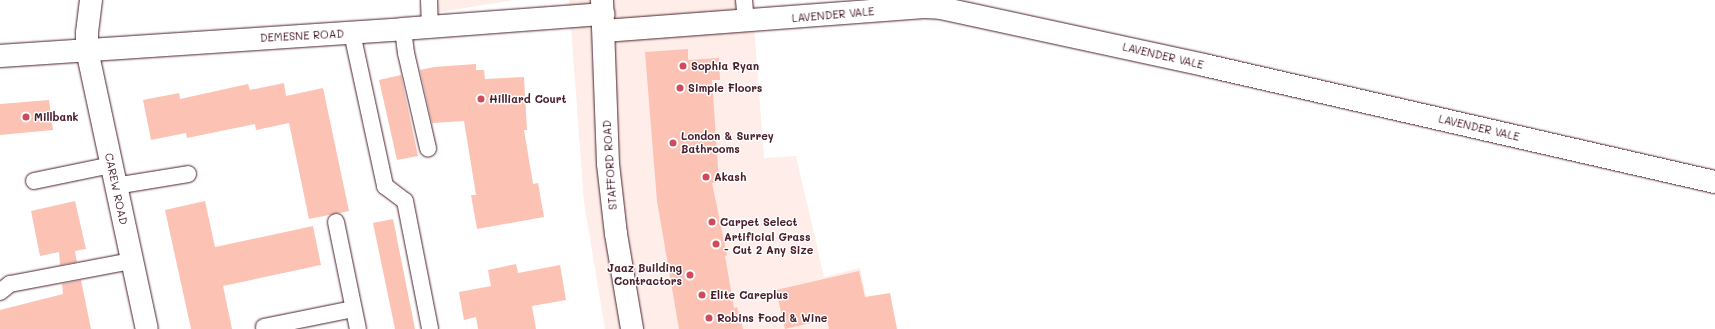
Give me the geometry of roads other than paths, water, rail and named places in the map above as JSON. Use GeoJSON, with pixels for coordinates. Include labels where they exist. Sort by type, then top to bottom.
{"type":"FeatureCollection","features":[{"type":"Feature","properties":{"kind":"street","name":"CAREW ROAD"},"geometry":{"type":"LineString","coordinates":[[91,0],[87,33],[87,50],[147,329]]}},
{"type":"Feature","properties":{"kind":"street","name":"LAVENDER VALE"},"geometry":{"type":"LineString","coordinates":[[603,15],[746,22],[924,7],[956,10],[1715,182]]}},
{"type":"Feature","properties":{"kind":"street","name":"DEMESNE ROAD"},"geometry":{"type":"LineString","coordinates":[[0,56],[603,15]]}},
{"type":"Feature","properties":{"kind":"street","name":"STAFFORD ROAD"},"geometry":{"type":"LineString","coordinates":[[603,15],[608,164],[616,234],[632,329]]}},
{"type":"Feature","properties":{"kind":"lane"},"geometry":{"type":"LineString","coordinates":[[429,0],[430,27]]}},
{"type":"Feature","properties":{"kind":"lane"},"geometry":{"type":"LineString","coordinates":[[744,0],[746,22]]}},
{"type":"Feature","properties":{"kind":"lane"},"geometry":{"type":"LineString","coordinates":[[403,29],[406,53],[428,148]]}},
{"type":"Feature","properties":{"kind":"lane"},"geometry":{"type":"LineString","coordinates":[[352,33],[385,186],[405,201],[430,329]]}},
{"type":"Feature","properties":{"kind":"lane"},"geometry":{"type":"LineString","coordinates":[[34,181],[113,175],[188,174]]}},
{"type":"Feature","properties":{"kind":"lane"},"geometry":{"type":"LineString","coordinates":[[336,222],[358,329]]}},
{"type":"Feature","properties":{"kind":"lane"},"geometry":{"type":"LineString","coordinates":[[0,292],[10,284],[132,261]]}},
{"type":"Feature","properties":{"kind":"lane"},"geometry":{"type":"LineString","coordinates":[[264,327],[353,309]]}},
{"type":"Feature","properties":{"kind":"place","name":"Sophia Ryan"},"geometry":{"type":"Point","coordinates":[683,66]}},
{"type":"Feature","properties":{"kind":"place","name":"Simple Floors"},"geometry":{"type":"Point","coordinates":[680,88]}},
{"type":"Feature","properties":{"kind":"place","name":"Hilliard Court"},"geometry":{"type":"Point","coordinates":[481,99]}},
{"type":"Feature","properties":{"kind":"place","name":"Millbank"},"geometry":{"type":"Point","coordinates":[26,117]}},
{"type":"Feature","properties":{"kind":"place","name":"London & Surrey Bathrooms"},"geometry":{"type":"Point","coordinates":[673,143]}},
{"type":"Feature","properties":{"kind":"place","name":"Akash"},"geometry":{"type":"Point","coordinates":[706,177]}},
{"type":"Feature","properties":{"kind":"place","name":"Carpet Select"},"geometry":{"type":"Point","coordinates":[712,222]}},
{"type":"Feature","properties":{"kind":"place","name":"Artificial Grass - Cut 2 Any Size"},"geometry":{"type":"Point","coordinates":[716,244]}},
{"type":"Feature","properties":{"kind":"place","name":"Jaaz Building Contractors"},"geometry":{"type":"Point","coordinates":[690,275]}},
{"type":"Feature","properties":{"kind":"place","name":"Elite Careplus"},"geometry":{"type":"Point","coordinates":[702,295]}},
{"type":"Feature","properties":{"kind":"place","name":"Robins Food & Wine"},"geometry":{"type":"Point","coordinates":[709,318]}}]}
